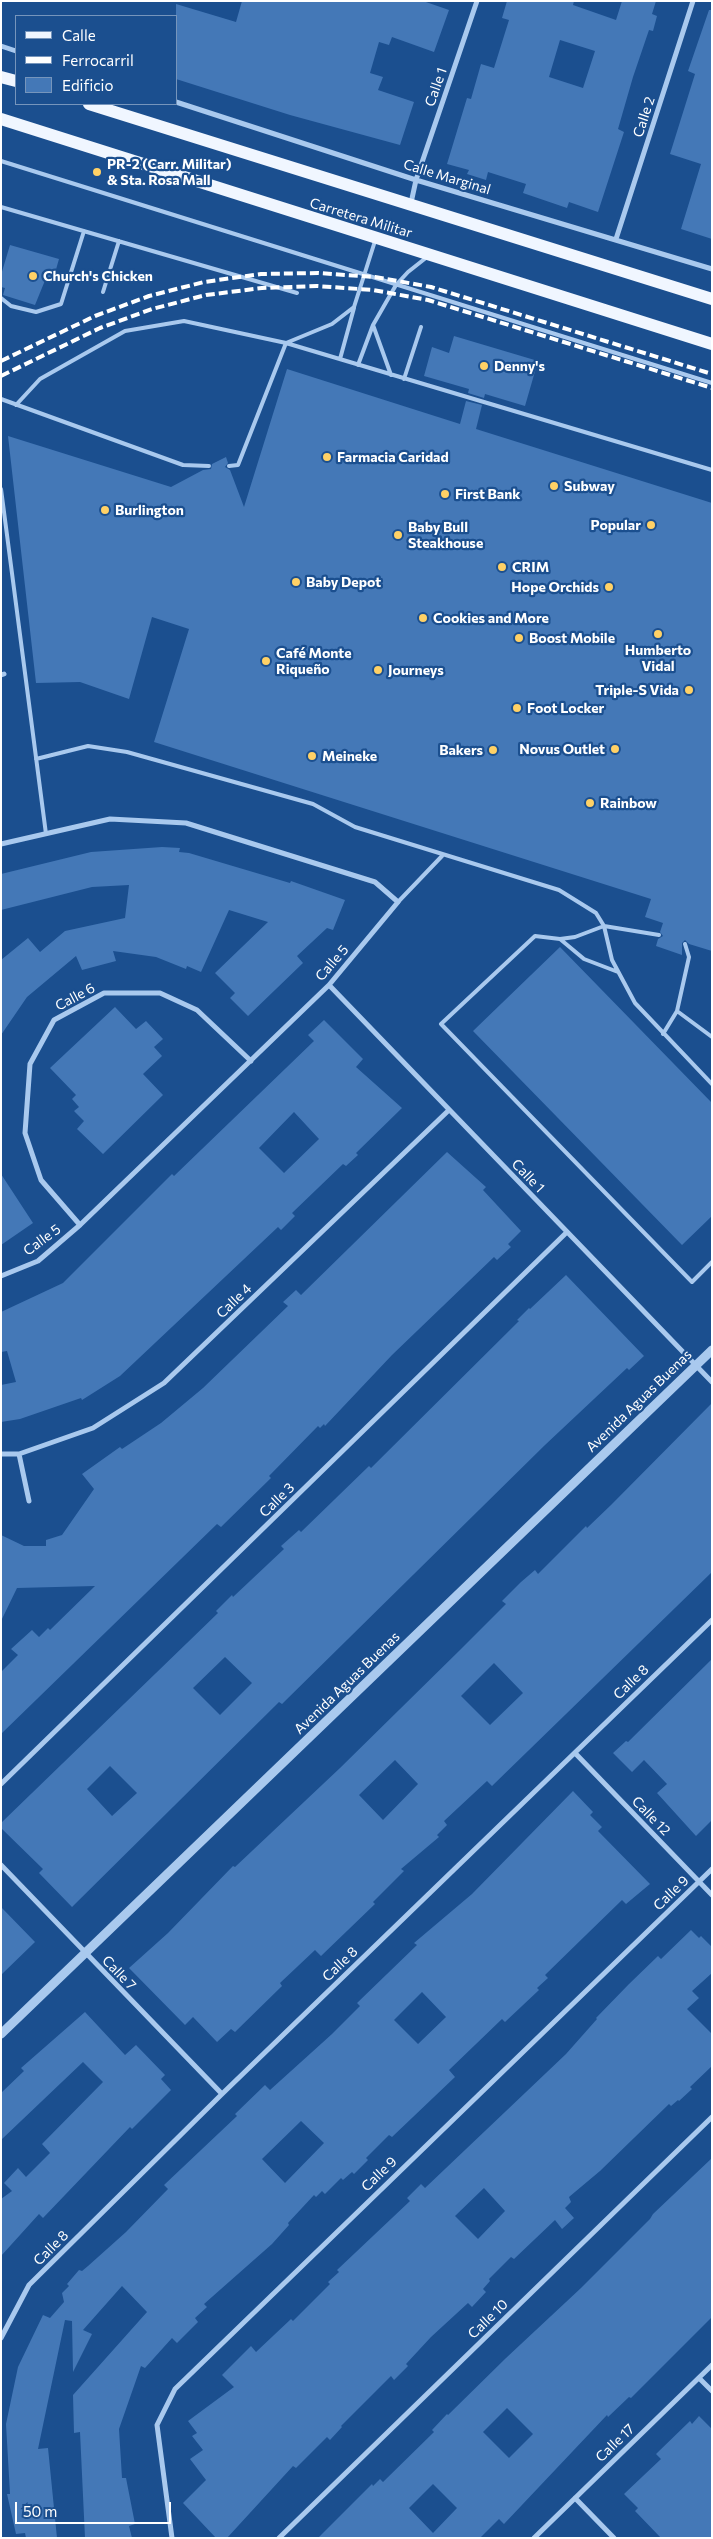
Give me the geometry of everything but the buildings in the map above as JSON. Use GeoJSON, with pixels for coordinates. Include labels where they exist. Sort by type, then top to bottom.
{"type":"FeatureCollection","features":[{"type":"Feature","properties":{"kind":"main road"},"geometry":{"type":"LineString","coordinates":[[1,76],[15,81]]}},
{"type":"Feature","properties":{"kind":"main road","name":"Carretera Militar"},"geometry":{"type":"LineString","coordinates":[[92,105],[712,298]]}},
{"type":"Feature","properties":{"kind":"main road","name":"Carretera Militar"},"geometry":{"type":"LineString","coordinates":[[1,120],[712,344]]}},
{"type":"Feature","properties":{"kind":"street","name":"Calle 1"},"geometry":{"type":"LineString","coordinates":[[411,204],[416,180],[477,1]]}},
{"type":"Feature","properties":{"kind":"street","name":"Calle 2"},"geometry":{"type":"LineString","coordinates":[[616,239],[693,1]]}},
{"type":"Feature","properties":{"kind":"street"},"geometry":{"type":"LineString","coordinates":[[1,46],[15,51]]}},
{"type":"Feature","properties":{"kind":"street","name":"Calle Marginal"},"geometry":{"type":"LineString","coordinates":[[178,103],[416,180],[712,269]]}},
{"type":"Feature","properties":{"kind":"street"},"geometry":{"type":"LineString","coordinates":[[1,844],[110,819],[186,823],[375,882],[398,902]]}},
{"type":"Feature","properties":{"kind":"street","name":"Calle 5"},"geometry":{"type":"LineString","coordinates":[[1,1276],[38,1261],[80,1225],[251,1062],[329,984],[398,902]]}},
{"type":"Feature","properties":{"kind":"street","name":"Calle 1"},"geometry":{"type":"LineString","coordinates":[[329,984],[712,1382]]}},
{"type":"Feature","properties":{"kind":"street","name":"Calle 6"},"geometry":{"type":"LineString","coordinates":[[80,1225],[41,1180],[25,1133],[30,1064],[54,1020],[104,993],[160,993],[198,1010],[251,1062]]}},
{"type":"Feature","properties":{"kind":"street","name":"Calle 4"},"geometry":{"type":"LineString","coordinates":[[1,1454],[19,1454],[93,1428],[164,1383],[449,1110]]}},
{"type":"Feature","properties":{"kind":"street","name":"Calle 3"},"geometry":{"type":"LineString","coordinates":[[1,1784],[567,1232]]}},
{"type":"Feature","properties":{"kind":"street","name":"Avenida Aguas Buenas"},"geometry":{"type":"LineString","coordinates":[[1,2034],[86,1955],[712,1350]]}},
{"type":"Feature","properties":{"kind":"street"},"geometry":{"type":"LineString","coordinates":[[19,1454],[29,1501]]}},
{"type":"Feature","properties":{"kind":"street","name":"Calle 8"},"geometry":{"type":"LineString","coordinates":[[1,2338],[29,2284],[222,2094],[712,1620]]}},
{"type":"Feature","properties":{"kind":"street","name":"Calle 12"},"geometry":{"type":"LineString","coordinates":[[575,1753],[712,1895]]}},
{"type":"Feature","properties":{"kind":"street","name":"Calle 7"},"geometry":{"type":"LineString","coordinates":[[1,1865],[222,2094]]}},
{"type":"Feature","properties":{"kind":"street","name":"Calle 9"},"geometry":{"type":"LineString","coordinates":[[172,2538],[157,2425],[175,2389],[712,1869]]}},
{"type":"Feature","properties":{"kind":"street","name":"Calle 10"},"geometry":{"type":"LineString","coordinates":[[279,2538],[712,2117]]}},
{"type":"Feature","properties":{"kind":"street","name":"Calle 17"},"geometry":{"type":"LineString","coordinates":[[534,2538],[712,2365]]}},
{"type":"Feature","properties":{"kind":"street"},"geometry":{"type":"LineString","coordinates":[[698,2378],[712,2391]]}},
{"type":"Feature","properties":{"kind":"street"},"geometry":{"type":"LineString","coordinates":[[575,2498],[614,2538]]}},
{"type":"Feature","properties":{"kind":"lane"},"geometry":{"type":"LineString","coordinates":[[1,161],[712,383]]}},
{"type":"Feature","properties":{"kind":"lane"},"geometry":{"type":"LineString","coordinates":[[1,207],[297,293]]}},
{"type":"Feature","properties":{"kind":"lane"},"geometry":{"type":"LineString","coordinates":[[1,298],[10,306],[36,312],[61,304],[84,231]]}},
{"type":"Feature","properties":{"kind":"lane"},"geometry":{"type":"LineString","coordinates":[[340,359],[354,307],[376,239]]}},
{"type":"Feature","properties":{"kind":"lane"},"geometry":{"type":"LineString","coordinates":[[103,292],[118,241]]}},
{"type":"Feature","properties":{"kind":"lane"},"geometry":{"type":"LineString","coordinates":[[358,365],[374,325],[396,285],[408,272],[430,256]]}},
{"type":"Feature","properties":{"kind":"lane"},"geometry":{"type":"LineString","coordinates":[[229,466],[238,465],[286,343],[332,324],[354,307]]}},
{"type":"Feature","properties":{"kind":"lane"},"geometry":{"type":"LineString","coordinates":[[16,405],[40,378],[125,331],[184,321],[286,343],[712,470]]}},
{"type":"Feature","properties":{"kind":"lane"},"geometry":{"type":"LineString","coordinates":[[374,325],[391,375]]}},
{"type":"Feature","properties":{"kind":"lane"},"geometry":{"type":"LineString","coordinates":[[404,379],[421,327]]}},
{"type":"Feature","properties":{"kind":"lane"},"geometry":{"type":"LineString","coordinates":[[1,400],[183,465],[209,466]]}},
{"type":"Feature","properties":{"kind":"lane"},"geometry":{"type":"LineString","coordinates":[[1,489],[46,834]]}},
{"type":"Feature","properties":{"kind":"lane"},"geometry":{"type":"LineString","coordinates":[[36,759],[88,746],[127,752],[314,804],[355,828],[559,890],[596,913],[604,926],[612,960],[635,1003],[712,1084]]}},
{"type":"Feature","properties":{"kind":"lane"},"geometry":{"type":"LineString","coordinates":[[398,902],[442,856]]}},
{"type":"Feature","properties":{"kind":"lane"},"geometry":{"type":"LineString","coordinates":[[659,935],[604,926],[575,937],[560,939],[535,936],[441,1024],[692,1282],[712,1262]]}},
{"type":"Feature","properties":{"kind":"lane"},"geometry":{"type":"LineString","coordinates":[[560,939],[584,960],[618,972]]}},
{"type":"Feature","properties":{"kind":"lane"},"geometry":{"type":"LineString","coordinates":[[663,1034],[677,1011],[689,957],[685,944]]}},
{"type":"Feature","properties":{"kind":"lane"},"geometry":{"type":"LineString","coordinates":[[677,1011],[712,1037]]}},
{"type":"Feature","properties":{"kind":"railway"},"geometry":{"type":"LineString","coordinates":[[1,361],[95,316],[149,296],[204,282],[261,274],[318,273],[375,277],[431,287],[712,374]]}},
{"type":"Feature","properties":{"kind":"railway"},"geometry":{"type":"LineString","coordinates":[[1,376],[100,328],[152,309],[206,295],[262,288],[317,286],[373,290],[428,300],[712,388]]}},
{"type":"Feature","properties":{"kind":"place","name":"PR-2 (Carr. Militar) & Sta. Rosa Mall"},"geometry":{"type":"Point","coordinates":[97,172]}},
{"type":"Feature","properties":{"kind":"place","name":"Church's Chicken"},"geometry":{"type":"Point","coordinates":[33,276]}},
{"type":"Feature","properties":{"kind":"place","name":"Denny's"},"geometry":{"type":"Point","coordinates":[484,366]}},
{"type":"Feature","properties":{"kind":"place","name":"Farmacia Caridad"},"geometry":{"type":"Point","coordinates":[327,457]}},
{"type":"Feature","properties":{"kind":"place","name":"Subway"},"geometry":{"type":"Point","coordinates":[554,486]}},
{"type":"Feature","properties":{"kind":"place","name":"First Bank"},"geometry":{"type":"Point","coordinates":[445,494]}},
{"type":"Feature","properties":{"kind":"place","name":"Burlington"},"geometry":{"type":"Point","coordinates":[105,510]}},
{"type":"Feature","properties":{"kind":"place","name":"Popular"},"geometry":{"type":"Point","coordinates":[651,525]}},
{"type":"Feature","properties":{"kind":"place","name":"Baby Bull Steakhouse"},"geometry":{"type":"Point","coordinates":[398,535]}},
{"type":"Feature","properties":{"kind":"place","name":"CRIM"},"geometry":{"type":"Point","coordinates":[502,567]}},
{"type":"Feature","properties":{"kind":"place","name":"Baby Depot"},"geometry":{"type":"Point","coordinates":[296,582]}},
{"type":"Feature","properties":{"kind":"place","name":"Hope Orchids"},"geometry":{"type":"Point","coordinates":[609,587]}},
{"type":"Feature","properties":{"kind":"place","name":"Cookies and More"},"geometry":{"type":"Point","coordinates":[423,618]}},
{"type":"Feature","properties":{"kind":"place","name":"Humberto Vidal"},"geometry":{"type":"Point","coordinates":[658,634]}},
{"type":"Feature","properties":{"kind":"place","name":"Boost Mobile"},"geometry":{"type":"Point","coordinates":[519,638]}},
{"type":"Feature","properties":{"kind":"place","name":"Café Monte Riqueño"},"geometry":{"type":"Point","coordinates":[266,661]}},
{"type":"Feature","properties":{"kind":"place","name":"Journeys"},"geometry":{"type":"Point","coordinates":[378,670]}},
{"type":"Feature","properties":{"kind":"place","name":"Triple-S Vida"},"geometry":{"type":"Point","coordinates":[689,690]}},
{"type":"Feature","properties":{"kind":"place","name":"Foot Locker"},"geometry":{"type":"Point","coordinates":[517,708]}},
{"type":"Feature","properties":{"kind":"place","name":"Novus Outlet"},"geometry":{"type":"Point","coordinates":[615,749]}},
{"type":"Feature","properties":{"kind":"place","name":"Bakers"},"geometry":{"type":"Point","coordinates":[493,750]}},
{"type":"Feature","properties":{"kind":"place","name":"Meineke"},"geometry":{"type":"Point","coordinates":[312,756]}},
{"type":"Feature","properties":{"kind":"place","name":"Rainbow"},"geometry":{"type":"Point","coordinates":[590,803]}}]}
